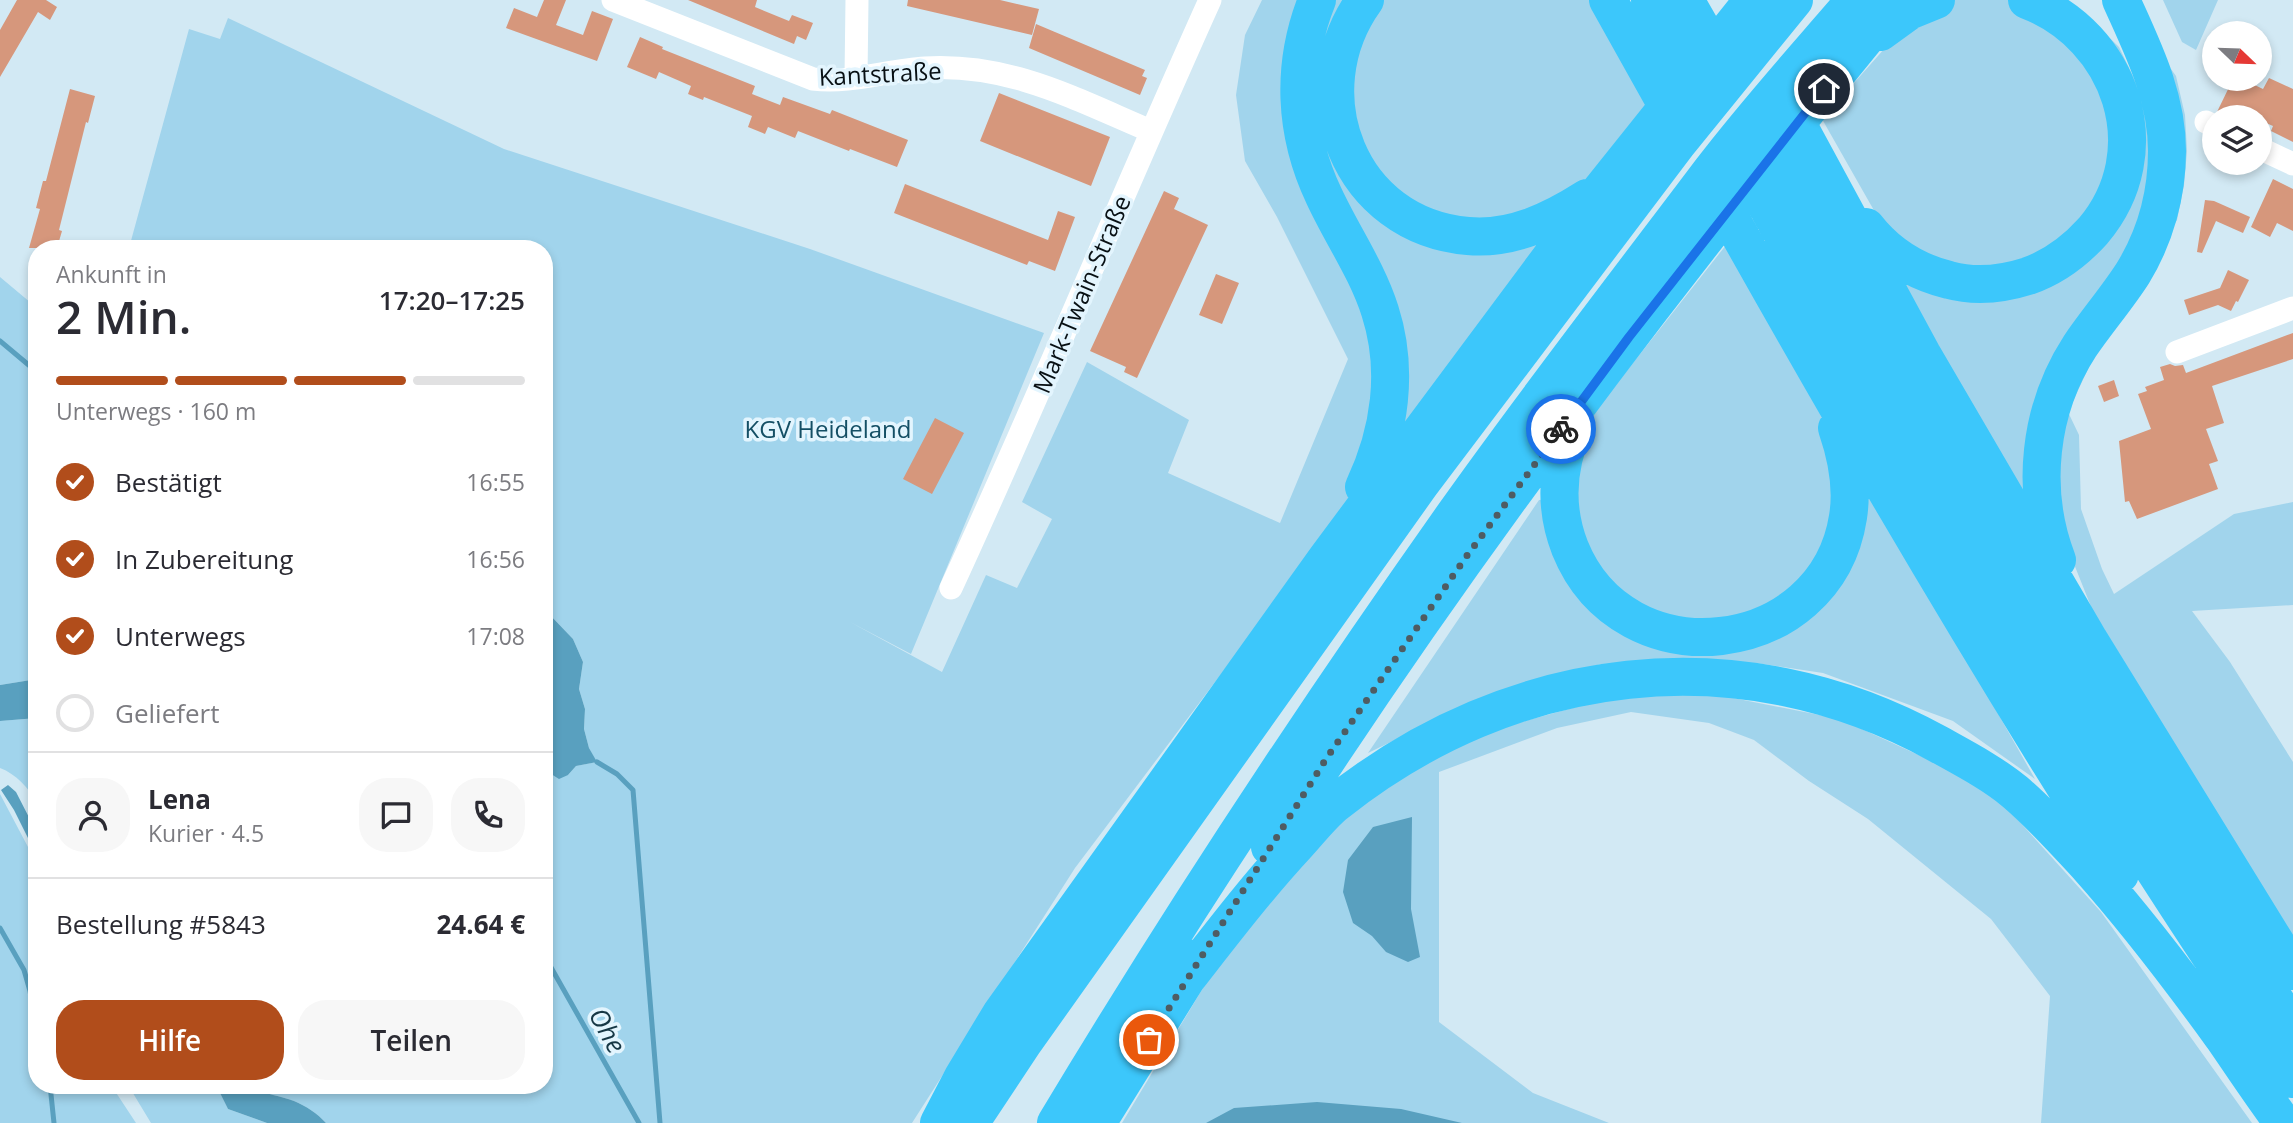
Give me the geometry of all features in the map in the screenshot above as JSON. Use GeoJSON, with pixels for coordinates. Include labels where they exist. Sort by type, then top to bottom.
{"type":"FeatureCollection","features":[{"type":"Feature","properties":{"kind":"highway"},"geometry":{"type":"LineString","coordinates":[[1317,0],[1308,27],[1299,76],[1303,136],[1325,197],[1364,271],[1381,312],[1391,376],[1387,422],[1377,455],[1364,487],[1327,558]]}},
{"type":"Feature","properties":{"kind":"highway"},"geometry":{"type":"LineString","coordinates":[[1366,0],[1345,34],[1338,56],[1334,102],[1341,135],[1355,166],[1385,201],[1403,215],[1434,229],[1468,236],[1491,236],[1513,233],[1560,216],[1601,190]]}},
{"type":"Feature","properties":{"kind":"highway"},"geometry":{"type":"LineString","coordinates":[[1595,0],[1647,69]]}},
{"type":"Feature","properties":{"kind":"highway"},"geometry":{"type":"LineString","coordinates":[[1608,0],[1820,376],[2054,772],[2222,1035],[2283,1123]]}},
{"type":"Feature","properties":{"kind":"highway"},"geometry":{"type":"LineString","coordinates":[[1650,0],[1695,14],[1885,248],[1901,260],[1937,277],[1966,283],[1996,283],[2035,273],[2070,253],[2098,225],[2117,189],[2126,150],[2124,110],[2111,72],[2089,40],[2059,15],[2027,0]]}},
{"type":"Feature","properties":{"kind":"highway"},"geometry":{"type":"LineString","coordinates":[[939,1123],[1001,1014],[1327,558],[1601,190],[1752,0]]}},
{"type":"Feature","properties":{"kind":"highway"},"geometry":{"type":"LineString","coordinates":[[970,1123],[1031,1032],[1421,483],[1677,144],[1794,0]]}},
{"type":"Feature","properties":{"kind":"highway"},"geometry":{"type":"LineString","coordinates":[[1056,1123],[1207,880],[1300,739],[1455,514],[1556,375],[1713,169],[1854,0]]}},
{"type":"Feature","properties":{"kind":"highway"},"geometry":{"type":"LineString","coordinates":[[1097,1123],[1334,748],[1466,557],[1629,337],[1897,0]]}},
{"type":"Feature","properties":{"kind":"highway"},"geometry":{"type":"LineString","coordinates":[[1858,47],[1909,11],[1936,0]]}},
{"type":"Feature","properties":{"kind":"highway"},"geometry":{"type":"LineString","coordinates":[[2089,640],[2047,530],[2043,506],[2042,459],[2050,412],[2063,378],[2080,347],[2133,273],[2155,227],[2162,202],[2167,153],[2162,104],[2147,58],[2121,0]]}},
{"type":"Feature","properties":{"kind":"highway"},"geometry":{"type":"LineString","coordinates":[[1695,14],[1873,398],[2063,725],[2195,934],[2293,1079]]}},
{"type":"Feature","properties":{"kind":"highway"},"geometry":{"type":"LineString","coordinates":[[1824,172],[1922,354],[2089,640],[2293,971]]}},
{"type":"Feature","properties":{"kind":"highway"},"geometry":{"type":"LineString","coordinates":[[1790,216],[1912,405],[2088,709],[2215,910],[2293,1027]]}},
{"type":"Feature","properties":{"kind":"highway"},"geometry":{"type":"LineString","coordinates":[[1629,337],[1583,409],[1567,445],[1559,482],[1561,520],[1578,564],[1594,588],[1638,623],[1674,635],[1712,638],[1730,636],[1766,625],[1798,604],[1813,590],[1831,565],[1844,536],[1848,516],[1849,471],[1820,376]]}},
{"type":"Feature","properties":{"kind":"highway"},"geometry":{"type":"LineString","coordinates":[[1187,978],[1277,866],[1333,805],[1396,760],[1469,722],[1537,696],[1650,676],[1712,678],[1781,687],[1865,709],[1898,722],[1942,746],[2014,791],[2042,816],[2105,886],[2222,1035]]}},
{"type":"Feature","properties":{"kind":"street","name":"Kantstraße"},"geometry":{"type":"LineString","coordinates":[[613,0],[803,76],[822,80],[927,68],[1015,76],[1050,87],[1151,131]]}},
{"type":"Feature","properties":{"kind":"street"},"geometry":{"type":"LineString","coordinates":[[856,77],[857,0]]}},
{"type":"Feature","properties":{"kind":"street","name":"Mark-Twain-Straße"},"geometry":{"type":"LineString","coordinates":[[951,588],[1015,449],[1210,0]]}},
{"type":"Feature","properties":{"kind":"street"},"geometry":{"type":"LineString","coordinates":[[2272,154],[2293,164]]}},
{"type":"Feature","properties":{"kind":"street"},"geometry":{"type":"LineString","coordinates":[[2177,352],[2293,308]]}},
{"type":"Feature","properties":{"kind":"green space","name":"KGV Heideland"},"geometry":{"type":"Polygon","coordinates":[[[1262,0],[1600,0],[1651,103],[1075,868],[912,1123],[326,1123],[303,1105],[272,1094],[553,1094],[553,773],[568,775],[576,766],[596,762],[584,729],[585,709],[579,689],[583,662],[573,639],[553,618],[553,240],[131,240],[189,29],[220,39],[228,18],[504,149],[810,249],[1044,333],[911,654],[850,622],[942,672],[986,575],[1017,588],[1052,519],[1022,502],[1087,362],[1189,420],[1168,473],[1280,523],[1348,359],[1277,217],[1245,161],[1236,95],[1245,35],[1262,0]]]}},
{"type":"Feature","properties":{"kind":"green space"},"geometry":{"type":"Polygon","coordinates":[[[1910,0],[2064,0],[2082,11],[2119,47],[2136,82],[2171,69],[2176,76],[2185,115],[2187,151],[2177,220],[2094,356],[2068,412],[2079,435],[2081,509],[2102,569],[2114,594],[2234,514],[2293,502],[2293,605],[2192,611],[2230,662],[2293,762],[2293,940],[2092,609],[2064,539],[2027,513],[1883,264],[1880,221],[1822,119],[1893,39],[1910,0]]]}},
{"type":"Feature","properties":{"kind":"green space"},"geometry":{"type":"Polygon","coordinates":[[[2163,0],[2218,0],[2209,21],[2202,21],[2202,36],[2196,50],[2182,42],[2163,0]]]}},
{"type":"Feature","properties":{"kind":"green space"},"geometry":{"type":"Polygon","coordinates":[[[1730,240],[2035,779],[1953,721],[1823,673],[1756,663],[1601,664],[1488,695],[1368,753],[1539,500],[1573,497],[1579,454],[1596,410],[1730,240]]]}},
{"type":"Feature","properties":{"kind":"green space"},"geometry":{"type":"Polygon","coordinates":[[[0,277],[28,300],[28,680],[0,685],[0,277]]]}},
{"type":"Feature","properties":{"kind":"green space"},"geometry":{"type":"Polygon","coordinates":[[[1624,694],[1713,694],[1840,719],[1936,763],[2001,801],[2101,912],[2252,1123],[2041,1123],[2050,996],[1991,919],[1868,819],[1809,781],[1754,740],[1709,723],[1631,712],[1557,728],[1439,772],[1439,1022],[1533,1093],[1609,1123],[1122,1123],[1215,968],[1288,874],[1360,803],[1441,744],[1624,694]]]}},
{"type":"Feature","properties":{"kind":"green space"},"geometry":{"type":"Polygon","coordinates":[[[28,719],[28,790],[22,782],[0,768],[0,721],[28,719]]]}},
{"type":"Feature","properties":{"kind":"green space"},"geometry":{"type":"Polygon","coordinates":[[[0,794],[28,847],[28,1094],[117,1094],[136,1123],[0,1123],[0,794]]]}},
{"type":"Feature","properties":{"kind":"green space"},"geometry":{"type":"Polygon","coordinates":[[[133,1094],[220,1094],[228,1109],[267,1123],[151,1123],[133,1094]]]}},
{"type":"Feature","properties":{"kind":"shaded area"},"geometry":{"type":"Polygon","coordinates":[[[553,618],[573,639],[583,662],[579,689],[585,709],[584,729],[589,748],[597,762],[576,766],[568,775],[559,779],[553,775],[553,618]]]}},
{"type":"Feature","properties":{"kind":"shaded area"},"geometry":{"type":"Polygon","coordinates":[[[28,680],[28,719],[0,721],[0,685],[28,680]]]}},
{"type":"Feature","properties":{"kind":"shaded area"},"geometry":{"type":"Polygon","coordinates":[[[8,785],[16,792],[28,815],[28,838],[14,810],[1,790],[8,785]]]}},
{"type":"Feature","properties":{"kind":"shaded area"},"geometry":{"type":"Polygon","coordinates":[[[1412,817],[1411,909],[1420,957],[1408,962],[1386,952],[1372,936],[1353,923],[1343,892],[1348,860],[1373,827],[1412,817]]]}},
{"type":"Feature","properties":{"kind":"shaded area"},"geometry":{"type":"Polygon","coordinates":[[[220,1094],[272,1094],[303,1105],[326,1123],[267,1123],[228,1109],[220,1094]]]}},
{"type":"Feature","properties":{"kind":"shaded area"},"geometry":{"type":"Polygon","coordinates":[[[1317,1102],[1401,1109],[1462,1123],[1206,1123],[1234,1108],[1317,1102]]]}},
{"type":"Feature","properties":{"kind":"building"},"geometry":{"type":"Polygon","coordinates":[[[17,0],[46,0],[57,7],[50,20],[38,12],[0,77],[0,30],[17,0]]]}},
{"type":"Feature","properties":{"kind":"building"},"geometry":{"type":"Polygon","coordinates":[[[544,0],[566,0],[556,25],[583,35],[592,11],[613,19],[597,61],[506,28],[514,8],[537,17],[544,0]]]}},
{"type":"Feature","properties":{"kind":"building"},"geometry":{"type":"Polygon","coordinates":[[[688,0],[757,0],[755,7],[789,21],[792,15],[813,23],[806,40],[797,36],[794,44],[688,0]]]}},
{"type":"Feature","properties":{"kind":"building"},"geometry":{"type":"Polygon","coordinates":[[[908,0],[1000,0],[1039,9],[1032,35],[907,6],[908,0]]]}},
{"type":"Feature","properties":{"kind":"building"},"geometry":{"type":"Polygon","coordinates":[[[1036,24],[1145,70],[1142,76],[1147,78],[1140,95],[1029,48],[1036,24]]]}},
{"type":"Feature","properties":{"kind":"building"},"geometry":{"type":"Polygon","coordinates":[[[640,37],[663,47],[662,49],[755,86],[752,94],[780,105],[783,97],[830,114],[832,110],[908,140],[897,167],[798,131],[795,138],[768,127],[765,134],[748,127],[752,116],[704,97],[703,100],[688,94],[691,86],[659,72],[656,79],[627,67],[640,37]]]}},
{"type":"Feature","properties":{"kind":"building"},"geometry":{"type":"Polygon","coordinates":[[[2272,79],[2293,89],[2293,142],[2272,132],[2272,105],[2220,105],[2227,91],[2272,91],[2272,79]]]}},
{"type":"Feature","properties":{"kind":"building"},"geometry":{"type":"Polygon","coordinates":[[[70,89],[95,96],[59,230],[62,231],[59,240],[31,240],[40,209],[36,208],[43,181],[46,181],[70,89]]]}},
{"type":"Feature","properties":{"kind":"building"},"geometry":{"type":"Polygon","coordinates":[[[999,93],[1110,137],[1091,186],[980,141],[999,93]]]}},
{"type":"Feature","properties":{"kind":"building"},"geometry":{"type":"Polygon","coordinates":[[[2273,179],[2293,189],[2293,231],[2277,223],[2270,237],[2251,227],[2273,179]]]}},
{"type":"Feature","properties":{"kind":"building"},"geometry":{"type":"Polygon","coordinates":[[[905,184],[1048,240],[1058,211],[1075,217],[1055,271],[1029,261],[1027,265],[894,213],[905,184]]]}},
{"type":"Feature","properties":{"kind":"building"},"geometry":{"type":"Polygon","coordinates":[[[1164,191],[1179,198],[1174,209],[1208,225],[1137,378],[1124,372],[1126,367],[1090,351],[1164,191]]]}},
{"type":"Feature","properties":{"kind":"building"},"geometry":{"type":"Polygon","coordinates":[[[2205,200],[2214,201],[2250,217],[2243,233],[2216,221],[2202,253],[2197,252],[2205,200]]]}},
{"type":"Feature","properties":{"kind":"building"},"geometry":{"type":"Polygon","coordinates":[[[2228,270],[2249,280],[2231,311],[2218,305],[2189,315],[2184,300],[2220,288],[2228,270]]]}},
{"type":"Feature","properties":{"kind":"building"},"geometry":{"type":"Polygon","coordinates":[[[1216,274],[1239,283],[1222,324],[1199,315],[1216,274]]]}},
{"type":"Feature","properties":{"kind":"building"},"geometry":{"type":"Polygon","coordinates":[[[2293,333],[2293,359],[2212,386],[2224,423],[2206,429],[2218,461],[2209,464],[2218,489],[2137,519],[2129,501],[2125,502],[2119,441],[2151,429],[2138,394],[2147,391],[2145,387],[2164,380],[2160,367],[2170,364],[2183,365],[2186,373],[2293,333]]]}},
{"type":"Feature","properties":{"kind":"building"},"geometry":{"type":"Polygon","coordinates":[[[2114,380],[2119,396],[2104,402],[2098,386],[2114,380]]]}},
{"type":"Feature","properties":{"kind":"building"},"geometry":{"type":"Polygon","coordinates":[[[935,418],[964,433],[932,494],[903,479],[935,418]]]}},
{"type":"Feature","properties":{"kind":"waterway","name":"Ohe"},"geometry":{"type":"LineString","coordinates":[[0,341],[28,364]]}},
{"type":"Feature","properties":{"kind":"waterway"},"geometry":{"type":"LineString","coordinates":[[597,762],[617,774],[633,790],[660,1123]]}},
{"type":"Feature","properties":{"kind":"waterway"},"geometry":{"type":"LineString","coordinates":[[0,928],[24,970],[28,984]]}},
{"type":"Feature","properties":{"kind":"waterway","name":"Ohe"},"geometry":{"type":"LineString","coordinates":[[553,971],[639,1123]]}},
{"type":"Feature","properties":{"kind":"waterway"},"geometry":{"type":"LineString","coordinates":[[51,1094],[54,1123]]}},
{"type":"Feature","properties":{"kind":"way so far"},"geometry":{"type":"LineString","coordinates":[[1149,1040],[1326,759],[1466,557],[1561,429]]}},
{"type":"Feature","properties":{"kind":"route"},"geometry":{"type":"LineString","coordinates":[[1561,429],[1629,337],[1824,89]]}}]}
